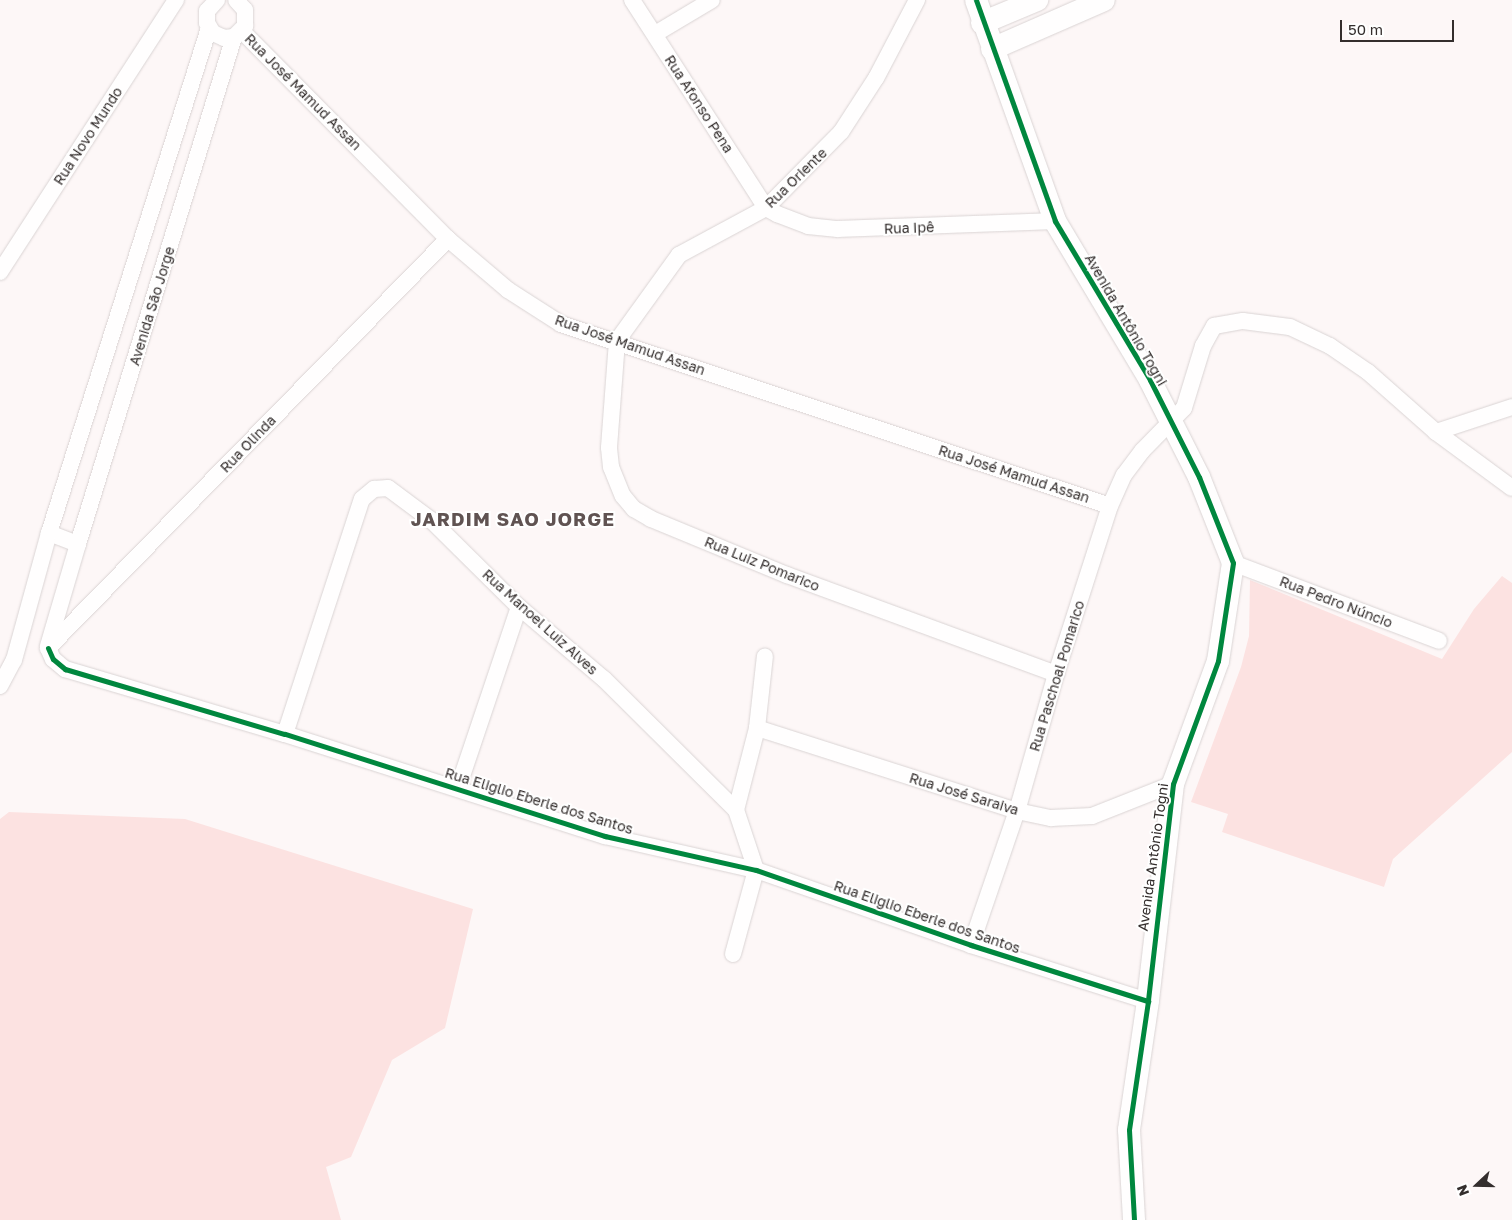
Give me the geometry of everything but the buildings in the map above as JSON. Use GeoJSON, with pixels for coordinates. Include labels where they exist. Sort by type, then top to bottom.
{"type":"FeatureCollection","features":[{"type":"Feature","properties":{"kind":"street","name":"Rua Novo Mundo"},"geometry":{"type":"LineString","coordinates":[[0,272],[176,0]]}},
{"type":"Feature","properties":{"kind":"street","name":"Rua Afonso Pena"},"geometry":{"type":"LineString","coordinates":[[632,0],[766,208]]}},
{"type":"Feature","properties":{"kind":"street"},"geometry":{"type":"LineString","coordinates":[[655,34],[712,0]]}},
{"type":"Feature","properties":{"kind":"street","name":"Rua Oriente"},"geometry":{"type":"LineString","coordinates":[[617,341],[679,256],[766,208],[841,132],[876,78],[917,0]]}},
{"type":"Feature","properties":{"kind":"street","name":"Avenida Antônio Togni"},"geometry":{"type":"LineString","coordinates":[[976,0],[982,23],[1055,221],[1150,380],[1199,477],[1233,563],[1218,661],[1173,784],[1148,1000],[1128,1130],[1134,1220]]}},
{"type":"Feature","properties":{"kind":"street"},"geometry":{"type":"LineString","coordinates":[[982,23],[1037,0]]}},
{"type":"Feature","properties":{"kind":"street"},"geometry":{"type":"LineString","coordinates":[[992,49],[1104,0]]}},
{"type":"Feature","properties":{"kind":"street"},"geometry":{"type":"LineString","coordinates":[[0,686],[14,660],[49,533],[209,28],[207,11],[213,1]]}},
{"type":"Feature","properties":{"kind":"street","name":"Avenida São Jorge"},"geometry":{"type":"LineString","coordinates":[[48,648],[78,544],[238,34],[246,21],[242,3]]}},
{"type":"Feature","properties":{"kind":"street"},"geometry":{"type":"LineString","coordinates":[[209,28],[218,36],[238,34]]}},
{"type":"Feature","properties":{"kind":"street","name":"Rua José Mamud Assan"},"geometry":{"type":"LineString","coordinates":[[238,34],[448,239],[508,290],[561,324],[1110,506]]}},
{"type":"Feature","properties":{"kind":"street","name":"Rua Ipê"},"geometry":{"type":"LineString","coordinates":[[766,208],[808,226],[838,229],[1055,221]]}},
{"type":"Feature","properties":{"kind":"street","name":"Rua Olinda"},"geometry":{"type":"LineString","coordinates":[[48,648],[448,239]]}},
{"type":"Feature","properties":{"kind":"street","name":"Rua Paschoal Pomarico"},"geometry":{"type":"LineString","coordinates":[[972,945],[1018,812],[1056,674],[1110,506],[1129,469],[1142,451],[1172,424],[1184,408],[1211,329],[1224,322],[1243,321],[1290,327],[1330,346],[1368,372],[1436,432]]}},
{"type":"Feature","properties":{"kind":"street","name":"Rua Luiz Pomarico"},"geometry":{"type":"LineString","coordinates":[[617,341],[609,448],[617,485],[634,509],[651,520],[787,575],[1056,674]]}},
{"type":"Feature","properties":{"kind":"street"},"geometry":{"type":"LineString","coordinates":[[1436,432],[1512,406]]}},
{"type":"Feature","properties":{"kind":"street"},"geometry":{"type":"LineString","coordinates":[[1436,432],[1512,488]]}},
{"type":"Feature","properties":{"kind":"street","name":"Rua Manoel Luiz Alves"},"geometry":{"type":"LineString","coordinates":[[285,734],[362,499],[374,489],[388,488],[431,520],[519,607],[604,679],[736,810]]}},
{"type":"Feature","properties":{"kind":"street"},"geometry":{"type":"LineString","coordinates":[[49,533],[78,544]]}},
{"type":"Feature","properties":{"kind":"street","name":"Rua Pedro Núncio"},"geometry":{"type":"LineString","coordinates":[[1233,563],[1439,641]]}},
{"type":"Feature","properties":{"kind":"street"},"geometry":{"type":"LineString","coordinates":[[458,788],[519,607]]}},
{"type":"Feature","properties":{"kind":"street","name":"Rua Eliglio Eberle dos Santos"},"geometry":{"type":"LineString","coordinates":[[48,648],[56,663],[65,669],[285,734],[605,836],[756,870],[972,945],[1148,1000]]}},
{"type":"Feature","properties":{"kind":"street"},"geometry":{"type":"LineString","coordinates":[[733,954],[756,870],[736,810],[757,728],[765,656]]}},
{"type":"Feature","properties":{"kind":"street","name":"Rua José Saraiva"},"geometry":{"type":"LineString","coordinates":[[757,728],[1018,812],[1051,818],[1092,816],[1173,784]]}},
{"type":"Feature","properties":{"kind":"shaded area"},"geometry":{"type":"Polygon","coordinates":[[[1502,576],[1512,583],[1512,752],[1393,859],[1384,887],[1222,832],[1228,814],[1191,802],[1241,667],[1249,636],[1250,580],[1442,659],[1474,609],[1502,576]]]}},
{"type":"Feature","properties":{"kind":"shaded area"},"geometry":{"type":"Polygon","coordinates":[[[9,812],[185,819],[473,909],[445,1028],[392,1060],[351,1157],[326,1167],[341,1220],[0,1220],[0,819],[9,812]]]}},
{"type":"Feature","properties":{"kind":"cycle path"},"geometry":{"type":"LineString","coordinates":[[976,0],[1055,221],[1150,380],[1199,477],[1233,563],[1218,661],[1173,784],[1148,1001],[1129,1130],[1134,1220]]}},
{"type":"Feature","properties":{"kind":"cycle path"},"geometry":{"type":"LineString","coordinates":[[48,648],[53,659],[65,669],[285,734],[605,836],[756,870],[971,945],[1148,1001]]}},
{"type":"Feature","properties":{"kind":"district","name":"JARDIM SAO JORGE"},"geometry":{"type":"Point","coordinates":[513,519]}}]}
